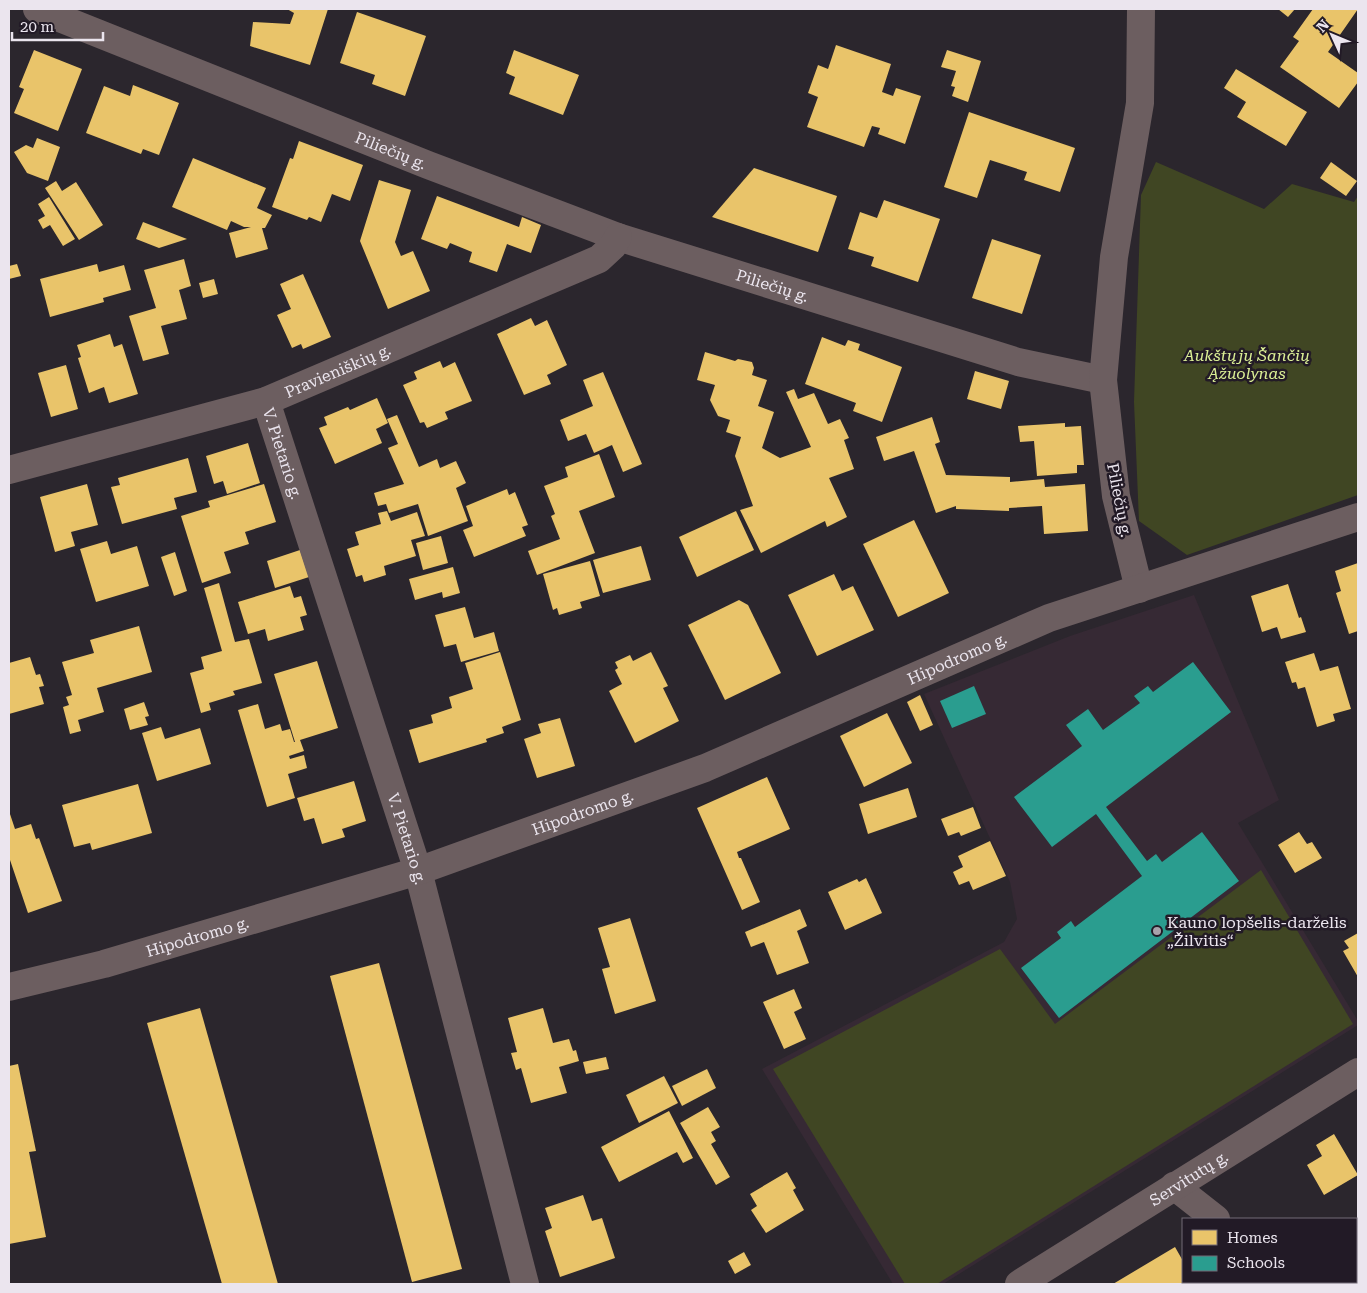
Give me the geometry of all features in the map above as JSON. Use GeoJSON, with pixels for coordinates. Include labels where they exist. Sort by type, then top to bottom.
{"type":"FeatureCollection","features":[{"type":"Feature","properties":{"kind":"street","name":"Piliečių g."},"geometry":{"type":"LineString","coordinates":[[37,9],[428,165],[618,237],[1018,362],[1103,380],[1116,496],[1139,589]]}},
{"type":"Feature","properties":{"kind":"street"},"geometry":{"type":"LineString","coordinates":[[1103,380],[1114,257],[1140,104],[1141,9]]}},
{"type":"Feature","properties":{"kind":"street","name":"Pravieniškių g."},"geometry":{"type":"LineString","coordinates":[[9,470],[266,401],[599,259],[613,246],[618,237]]}},
{"type":"Feature","properties":{"kind":"street","name":"V. Pietario g."},"geometry":{"type":"LineString","coordinates":[[266,401],[418,871],[525,1284]]}},
{"type":"Feature","properties":{"kind":"street"},"geometry":{"type":"LineString","coordinates":[[1139,589],[1358,516]]}},
{"type":"Feature","properties":{"kind":"street","name":"Hipodromo g."},"geometry":{"type":"LineString","coordinates":[[9,988],[104,964],[418,871],[705,768],[1049,618],[1139,589]]}},
{"type":"Feature","properties":{"kind":"street","name":"Servitutų g."},"geometry":{"type":"LineString","coordinates":[[1019,1284],[1358,1072]]}},
{"type":"Feature","properties":{"kind":"street"},"geometry":{"type":"LineString","coordinates":[[1174,1186],[1215,1218]]}},
{"type":"Feature","properties":{"kind":"shaded area","name":"Kauno lopšelis-darželis „Žilvitis“"},"geometry":{"type":"Polygon","coordinates":[[[1194,595],[1279,800],[1238,823],[1358,1021],[1358,1025],[943,1284],[893,1284],[762,1069],[1004,942],[1017,919],[1010,882],[924,694],[1070,636],[1194,595]]]}},
{"type":"Feature","properties":{"kind":"green space","name":"Aukštųjų Šančių Ąžuolynas"},"geometry":{"type":"Polygon","coordinates":[[[1156,162],[1264,209],[1292,184],[1354,202],[1358,196],[1358,495],[1187,555],[1139,521],[1134,402],[1141,195],[1156,162]]]}},
{"type":"Feature","properties":{"kind":"green space"},"geometry":{"type":"Polygon","coordinates":[[[1261,870],[1353,1024],[937,1284],[905,1284],[773,1069],[1000,949],[1055,1024],[1261,870]]]}},
{"type":"Feature","properties":{"kind":"building: Homes"},"geometry":{"type":"Polygon","coordinates":[[[287,9],[328,9],[310,65],[250,46],[253,22],[290,24],[294,13],[287,9]]]}},
{"type":"Feature","properties":{"kind":"building: Homes"},"geometry":{"type":"Polygon","coordinates":[[[1278,9],[1295,9],[1288,17],[1278,9]]]}},
{"type":"Feature","properties":{"kind":"building: Homes"},"geometry":{"type":"Polygon","coordinates":[[[1313,9],[1358,9],[1328,52],[1358,73],[1358,82],[1339,108],[1280,67],[1299,41],[1293,37],[1313,9]]]}},
{"type":"Feature","properties":{"kind":"building: Homes"},"geometry":{"type":"Polygon","coordinates":[[[357,12],[426,36],[405,96],[372,84],[375,75],[340,63],[357,12]]]}},
{"type":"Feature","properties":{"kind":"building: Homes"},"geometry":{"type":"Polygon","coordinates":[[[836,45],[891,64],[882,92],[893,96],[896,88],[921,96],[905,144],[878,134],[880,128],[872,126],[864,147],[807,127],[818,97],[808,93],[818,65],[828,69],[836,45]]]}},
{"type":"Feature","properties":{"kind":"building: Homes"},"geometry":{"type":"Polygon","coordinates":[[[34,50],[82,69],[58,131],[14,113],[24,89],[19,87],[34,50]]]}},
{"type":"Feature","properties":{"kind":"building: Homes"},"geometry":{"type":"Polygon","coordinates":[[[514,50],[579,75],[563,115],[509,94],[515,77],[506,73],[514,50]]]}},
{"type":"Feature","properties":{"kind":"building: Homes"},"geometry":{"type":"Polygon","coordinates":[[[947,50],[981,61],[968,102],[952,96],[955,87],[951,86],[956,71],[941,67],[947,50]]]}},
{"type":"Feature","properties":{"kind":"building: Homes"},"geometry":{"type":"Polygon","coordinates":[[[1236,69],[1307,112],[1286,146],[1237,117],[1246,102],[1224,88],[1236,69]]]}},
{"type":"Feature","properties":{"kind":"building: Homes"},"geometry":{"type":"Polygon","coordinates":[[[133,85],[179,103],[159,155],[143,149],[141,154],[86,133],[104,86],[130,96],[133,85]]]}},
{"type":"Feature","properties":{"kind":"building: Homes"},"geometry":{"type":"Polygon","coordinates":[[[969,112],[1075,148],[1060,192],[1024,180],[1027,172],[990,160],[977,198],[944,187],[969,112]]]}},
{"type":"Feature","properties":{"kind":"building: Homes"},"geometry":{"type":"Polygon","coordinates":[[[37,138],[60,147],[48,181],[27,173],[14,152],[26,145],[33,148],[37,138]]]}},
{"type":"Feature","properties":{"kind":"building: Homes"},"geometry":{"type":"Polygon","coordinates":[[[299,141],[363,165],[350,201],[332,194],[321,222],[309,217],[307,220],[272,207],[290,158],[293,159],[299,141]]]}},
{"type":"Feature","properties":{"kind":"building: Homes"},"geometry":{"type":"Polygon","coordinates":[[[193,158],[266,188],[257,208],[272,215],[265,228],[262,228],[268,249],[236,258],[229,233],[251,227],[244,227],[231,221],[227,230],[172,207],[193,158]]]}},
{"type":"Feature","properties":{"kind":"building: Homes"},"geometry":{"type":"Polygon","coordinates":[[[1331,162],[1357,181],[1346,196],[1320,178],[1331,162]]]}},
{"type":"Feature","properties":{"kind":"building: Homes"},"geometry":{"type":"Polygon","coordinates":[[[754,168],[837,196],[818,252],[712,217],[754,168]]]}},
{"type":"Feature","properties":{"kind":"building: Homes"},"geometry":{"type":"Polygon","coordinates":[[[379,180],[411,190],[395,242],[401,256],[413,251],[430,291],[388,309],[360,241],[379,180]]]}},
{"type":"Feature","properties":{"kind":"building: Homes"},"geometry":{"type":"Polygon","coordinates":[[[56,181],[62,191],[76,182],[103,225],[79,240],[45,188],[56,181]]]}},
{"type":"Feature","properties":{"kind":"building: Homes"},"geometry":{"type":"Polygon","coordinates":[[[437,196],[519,227],[522,217],[541,225],[531,253],[507,244],[497,272],[469,262],[472,252],[450,243],[447,249],[421,239],[437,196]]]}},
{"type":"Feature","properties":{"kind":"building: Homes"},"geometry":{"type":"Polygon","coordinates":[[[49,197],[75,239],[63,246],[50,225],[43,229],[38,220],[45,216],[38,204],[49,197]]]}},
{"type":"Feature","properties":{"kind":"building: Homes"},"geometry":{"type":"Polygon","coordinates":[[[884,200],[940,219],[918,282],[871,266],[874,257],[848,249],[860,212],[877,218],[884,200]]]}},
{"type":"Feature","properties":{"kind":"building: Homes"},"geometry":{"type":"Polygon","coordinates":[[[143,222],[187,239],[159,248],[136,239],[143,222]]]}},
{"type":"Feature","properties":{"kind":"building: Homes"},"geometry":{"type":"Polygon","coordinates":[[[992,239],[1041,255],[1022,314],[972,298],[992,239]]]}},
{"type":"Feature","properties":{"kind":"building: Homes"},"geometry":{"type":"Polygon","coordinates":[[[184,259],[191,286],[179,290],[187,319],[161,326],[169,354],[143,361],[129,316],[156,308],[144,270],[184,259]]]}},
{"type":"Feature","properties":{"kind":"building: Homes"},"geometry":{"type":"Polygon","coordinates":[[[17,264],[21,276],[9,279],[9,266],[17,264]]]}},
{"type":"Feature","properties":{"kind":"building: Homes"},"geometry":{"type":"Polygon","coordinates":[[[97,264],[99,272],[124,265],[131,290],[103,298],[104,302],[50,317],[40,279],[97,264]]]}},
{"type":"Feature","properties":{"kind":"building: Homes"},"geometry":{"type":"Polygon","coordinates":[[[303,274],[331,337],[303,349],[301,344],[292,348],[277,315],[291,309],[280,284],[303,274]]]}},
{"type":"Feature","properties":{"kind":"building: Homes"},"geometry":{"type":"Polygon","coordinates":[[[214,279],[218,294],[203,298],[199,283],[214,279]]]}},
{"type":"Feature","properties":{"kind":"building: Homes"},"geometry":{"type":"Polygon","coordinates":[[[531,318],[535,326],[547,320],[567,365],[547,375],[551,384],[524,395],[497,334],[531,318]]]}},
{"type":"Feature","properties":{"kind":"building: Homes"},"geometry":{"type":"Polygon","coordinates":[[[110,334],[114,347],[122,344],[138,394],[109,403],[104,387],[89,393],[78,358],[81,357],[77,345],[110,334]]]}},
{"type":"Feature","properties":{"kind":"building: Homes"},"geometry":{"type":"Polygon","coordinates":[[[822,337],[845,346],[848,340],[860,344],[858,350],[902,367],[882,422],[853,411],[856,403],[805,384],[822,337]]]}},
{"type":"Feature","properties":{"kind":"building: Homes"},"geometry":{"type":"Polygon","coordinates":[[[705,352],[735,361],[738,359],[752,362],[754,368],[752,375],[767,380],[758,406],[774,412],[762,448],[780,458],[811,447],[786,392],[794,389],[798,399],[814,393],[828,424],[840,419],[849,438],[844,440],[854,469],[829,478],[847,517],[827,527],[825,521],[761,553],[740,510],[753,506],[735,456],[741,437],[726,432],[730,420],[718,416],[710,400],[715,385],[697,380],[705,352]]]}},
{"type":"Feature","properties":{"kind":"building: Homes"},"geometry":{"type":"Polygon","coordinates":[[[440,361],[443,368],[455,362],[472,401],[445,412],[448,419],[427,428],[424,422],[420,423],[403,385],[417,379],[414,372],[440,361]]]}},
{"type":"Feature","properties":{"kind":"building: Homes"},"geometry":{"type":"Polygon","coordinates":[[[66,365],[78,409],[51,417],[38,373],[66,365]]]}},
{"type":"Feature","properties":{"kind":"building: Homes"},"geometry":{"type":"Polygon","coordinates":[[[975,371],[1009,381],[1001,409],[967,399],[975,371]]]}},
{"type":"Feature","properties":{"kind":"building: Homes"},"geometry":{"type":"Polygon","coordinates":[[[603,372],[642,464],[623,472],[612,445],[594,453],[586,434],[568,441],[560,420],[593,406],[583,380],[603,372]]]}},
{"type":"Feature","properties":{"kind":"building: Homes"},"geometry":{"type":"Polygon","coordinates":[[[377,398],[388,423],[376,429],[382,443],[335,464],[319,428],[327,425],[324,417],[348,407],[350,410],[377,398]]]}},
{"type":"Feature","properties":{"kind":"building: Homes"},"geometry":{"type":"Polygon","coordinates":[[[397,415],[419,467],[437,459],[440,468],[456,461],[466,483],[456,488],[468,521],[428,536],[418,504],[389,513],[386,504],[378,506],[374,493],[404,484],[388,448],[398,444],[387,419],[397,415]]]}},
{"type":"Feature","properties":{"kind":"building: Homes"},"geometry":{"type":"Polygon","coordinates":[[[932,417],[940,442],[935,444],[946,475],[1010,477],[1010,482],[1044,479],[1045,487],[1085,484],[1088,531],[1044,534],[1042,506],[1009,508],[1009,511],[956,509],[956,506],[936,513],[914,451],[884,461],[876,437],[932,417]]]}},
{"type":"Feature","properties":{"kind":"building: Homes"},"geometry":{"type":"Polygon","coordinates":[[[1065,423],[1065,427],[1081,426],[1084,465],[1077,465],[1077,473],[1037,476],[1034,441],[1020,442],[1018,426],[1065,423]]]}},
{"type":"Feature","properties":{"kind":"building: Homes"},"geometry":{"type":"Polygon","coordinates":[[[248,443],[260,483],[227,494],[223,481],[214,484],[206,456],[248,443]]]}},
{"type":"Feature","properties":{"kind":"building: Homes"},"geometry":{"type":"Polygon","coordinates":[[[599,454],[615,497],[579,511],[595,553],[537,575],[528,551],[560,539],[551,516],[555,514],[544,486],[568,477],[565,467],[599,454]]]}},
{"type":"Feature","properties":{"kind":"building: Homes"},"geometry":{"type":"Polygon","coordinates":[[[188,458],[197,492],[174,498],[177,509],[122,524],[111,487],[120,485],[118,478],[188,458]]]}},
{"type":"Feature","properties":{"kind":"building: Homes"},"geometry":{"type":"Polygon","coordinates":[[[87,484],[98,525],[71,532],[75,546],[55,552],[40,497],[87,484]]]}},
{"type":"Feature","properties":{"kind":"building: Homes"},"geometry":{"type":"Polygon","coordinates":[[[264,484],[276,522],[245,532],[249,544],[224,552],[231,573],[202,583],[181,516],[210,507],[208,501],[264,484]]]}},
{"type":"Feature","properties":{"kind":"building: Homes"},"geometry":{"type":"Polygon","coordinates":[[[507,489],[509,495],[515,492],[528,525],[522,527],[526,536],[474,557],[463,530],[473,526],[466,506],[507,489]]]}},
{"type":"Feature","properties":{"kind":"building: Homes"},"geometry":{"type":"Polygon","coordinates":[[[387,511],[391,521],[417,512],[425,536],[411,540],[416,556],[384,566],[386,575],[364,582],[362,575],[356,577],[347,549],[359,545],[355,532],[381,524],[378,513],[387,511]]]}},
{"type":"Feature","properties":{"kind":"building: Homes"},"geometry":{"type":"Polygon","coordinates":[[[736,511],[754,550],[697,577],[679,537],[736,511]]]}},
{"type":"Feature","properties":{"kind":"building: Homes"},"geometry":{"type":"Polygon","coordinates":[[[914,520],[949,593],[898,617],[863,544],[914,520]]]}},
{"type":"Feature","properties":{"kind":"building: Homes"},"geometry":{"type":"Polygon","coordinates":[[[441,536],[448,563],[423,570],[416,543],[441,536]]]}},
{"type":"Feature","properties":{"kind":"building: Homes"},"geometry":{"type":"Polygon","coordinates":[[[107,541],[111,554],[137,546],[149,586],[96,602],[80,549],[107,541]]]}},
{"type":"Feature","properties":{"kind":"building: Homes"},"geometry":{"type":"Polygon","coordinates":[[[641,546],[651,580],[603,593],[593,560],[641,546]]]}},
{"type":"Feature","properties":{"kind":"building: Homes"},"geometry":{"type":"Polygon","coordinates":[[[300,550],[309,577],[275,588],[267,561],[300,550]]]}},
{"type":"Feature","properties":{"kind":"building: Homes"},"geometry":{"type":"Polygon","coordinates":[[[175,552],[187,591],[174,596],[161,557],[175,552]]]}},
{"type":"Feature","properties":{"kind":"building: Homes"},"geometry":{"type":"Polygon","coordinates":[[[590,561],[600,596],[580,602],[582,608],[559,615],[557,608],[553,610],[543,574],[590,561]]]}},
{"type":"Feature","properties":{"kind":"building: Homes"},"geometry":{"type":"Polygon","coordinates":[[[1358,563],[1358,631],[1349,634],[1336,593],[1341,591],[1335,571],[1358,563]]]}},
{"type":"Feature","properties":{"kind":"building: Homes"},"geometry":{"type":"Polygon","coordinates":[[[453,567],[460,593],[443,598],[442,592],[415,600],[409,579],[453,567]]]}},
{"type":"Feature","properties":{"kind":"building: Homes"},"geometry":{"type":"Polygon","coordinates":[[[834,574],[842,591],[853,586],[874,630],[817,656],[788,595],[834,574]]]}},
{"type":"Feature","properties":{"kind":"building: Homes"},"geometry":{"type":"Polygon","coordinates":[[[219,583],[235,642],[249,639],[262,683],[233,691],[235,695],[209,703],[211,710],[201,713],[190,673],[204,669],[201,657],[222,651],[204,588],[219,583]]]}},
{"type":"Feature","properties":{"kind":"building: Homes"},"geometry":{"type":"Polygon","coordinates":[[[1288,584],[1299,618],[1301,617],[1306,632],[1281,639],[1277,627],[1262,632],[1251,596],[1288,584]]]}},
{"type":"Feature","properties":{"kind":"building: Homes"},"geometry":{"type":"Polygon","coordinates":[[[290,586],[294,598],[301,596],[307,615],[300,617],[304,630],[268,641],[265,629],[248,634],[238,602],[290,586]]]}},
{"type":"Feature","properties":{"kind":"building: Homes"},"geometry":{"type":"Polygon","coordinates":[[[739,600],[748,605],[781,673],[725,700],[688,625],[739,600]]]}},
{"type":"Feature","properties":{"kind":"building: Homes"},"geometry":{"type":"Polygon","coordinates":[[[465,607],[474,638],[494,632],[499,651],[461,662],[456,644],[444,647],[435,615],[465,607]]]}},
{"type":"Feature","properties":{"kind":"building: Homes"},"geometry":{"type":"Polygon","coordinates":[[[139,626],[152,672],[97,688],[104,712],[78,720],[81,731],[70,734],[63,707],[69,705],[66,697],[72,695],[62,662],[94,653],[90,640],[139,626]]]}},
{"type":"Feature","properties":{"kind":"building: Homes"},"geometry":{"type":"Polygon","coordinates":[[[500,652],[521,720],[502,727],[504,733],[486,739],[487,742],[419,763],[409,730],[433,723],[431,715],[452,708],[449,697],[473,689],[465,663],[500,652]]]}},
{"type":"Feature","properties":{"kind":"building: Homes"},"geometry":{"type":"Polygon","coordinates":[[[651,652],[668,686],[663,688],[679,721],[635,743],[609,691],[622,684],[615,670],[618,668],[615,662],[630,655],[633,661],[651,652]]]}},
{"type":"Feature","properties":{"kind":"building: Homes"},"geometry":{"type":"Polygon","coordinates":[[[1314,653],[1320,671],[1338,666],[1351,709],[1333,714],[1335,721],[1317,727],[1305,687],[1298,689],[1296,682],[1292,683],[1285,662],[1314,653]]]}},
{"type":"Feature","properties":{"kind":"building: Homes"},"geometry":{"type":"Polygon","coordinates":[[[30,657],[36,675],[40,674],[44,686],[39,687],[44,704],[9,714],[9,663],[30,657]]]}},
{"type":"Feature","properties":{"kind":"building: Homes"},"geometry":{"type":"Polygon","coordinates":[[[317,661],[338,728],[300,740],[304,751],[289,756],[290,759],[304,755],[307,768],[288,774],[295,798],[267,807],[238,710],[258,704],[265,729],[280,724],[282,731],[290,729],[295,742],[274,674],[317,661]]]}},
{"type":"Feature","properties":{"kind":"building: Homes"},"geometry":{"type":"Polygon","coordinates":[[[920,695],[933,725],[920,731],[907,702],[920,695]]]}},
{"type":"Feature","properties":{"kind":"building: Homes"},"geometry":{"type":"Polygon","coordinates":[[[144,702],[149,716],[145,717],[148,725],[130,730],[124,709],[144,702]]]}},
{"type":"Feature","properties":{"kind":"building: Homes"},"geometry":{"type":"Polygon","coordinates":[[[887,713],[912,763],[864,787],[840,736],[887,713]]]}},
{"type":"Feature","properties":{"kind":"building: Homes"},"geometry":{"type":"Polygon","coordinates":[[[560,718],[575,766],[537,778],[524,739],[541,733],[538,724],[560,718]]]}},
{"type":"Feature","properties":{"kind":"building: Homes"},"geometry":{"type":"Polygon","coordinates":[[[161,727],[165,739],[200,728],[211,764],[157,781],[142,733],[161,727]]]}},
{"type":"Feature","properties":{"kind":"building: Homes"},"geometry":{"type":"Polygon","coordinates":[[[767,777],[790,829],[737,852],[760,902],[742,910],[697,808],[767,777]]]}},
{"type":"Feature","properties":{"kind":"building: Homes"},"geometry":{"type":"Polygon","coordinates":[[[354,781],[366,821],[342,829],[345,837],[322,844],[314,818],[304,821],[297,798],[354,781]]]}},
{"type":"Feature","properties":{"kind":"building: Homes"},"geometry":{"type":"Polygon","coordinates":[[[138,784],[152,833],[92,850],[90,843],[74,847],[62,805],[138,784]]]}},
{"type":"Feature","properties":{"kind":"building: Homes"},"geometry":{"type":"Polygon","coordinates":[[[908,788],[917,817],[868,834],[859,804],[908,788]]]}},
{"type":"Feature","properties":{"kind":"building: Homes"},"geometry":{"type":"Polygon","coordinates":[[[973,807],[981,828],[961,836],[959,832],[948,836],[941,819],[973,807]]]}},
{"type":"Feature","properties":{"kind":"building: Homes"},"geometry":{"type":"Polygon","coordinates":[[[9,811],[15,829],[31,824],[36,839],[39,838],[62,901],[28,913],[9,857],[9,811]]]}},
{"type":"Feature","properties":{"kind":"building: Homes"},"geometry":{"type":"Polygon","coordinates":[[[1299,832],[1307,844],[1312,842],[1322,858],[1295,873],[1278,845],[1299,832]]]}},
{"type":"Feature","properties":{"kind":"building: Homes"},"geometry":{"type":"Polygon","coordinates":[[[990,841],[1006,876],[973,890],[969,881],[959,885],[953,872],[963,867],[958,856],[990,841]]]}},
{"type":"Feature","properties":{"kind":"building: Homes"},"geometry":{"type":"Polygon","coordinates":[[[866,878],[882,913],[845,930],[828,892],[857,879],[859,882],[866,878]]]}},
{"type":"Feature","properties":{"kind":"building: Homes"},"geometry":{"type":"Polygon","coordinates":[[[800,909],[807,926],[797,931],[809,963],[777,975],[764,942],[751,947],[745,932],[800,909]]]}},
{"type":"Feature","properties":{"kind":"building: Homes"},"geometry":{"type":"Polygon","coordinates":[[[630,918],[656,1001],[615,1014],[602,969],[610,967],[598,928],[630,918]]]}},
{"type":"Feature","properties":{"kind":"building: Homes"},"geometry":{"type":"Polygon","coordinates":[[[1358,933],[1358,977],[1343,951],[1349,948],[1344,941],[1358,933]]]}},
{"type":"Feature","properties":{"kind":"building: Homes"},"geometry":{"type":"Polygon","coordinates":[[[379,963],[462,1269],[412,1282],[330,976],[379,963]]]}},
{"type":"Feature","properties":{"kind":"building: Homes"},"geometry":{"type":"Polygon","coordinates":[[[794,989],[802,1008],[794,1012],[806,1039],[784,1049],[763,1002],[794,989]]]}},
{"type":"Feature","properties":{"kind":"building: Homes"},"geometry":{"type":"Polygon","coordinates":[[[200,1008],[278,1284],[222,1284],[147,1023],[200,1008]]]}},
{"type":"Feature","properties":{"kind":"building: Homes"},"geometry":{"type":"Polygon","coordinates":[[[543,1008],[553,1043],[569,1039],[573,1051],[576,1050],[579,1061],[559,1067],[567,1093],[531,1103],[521,1068],[516,1070],[511,1053],[517,1052],[508,1018],[543,1008]]]}},
{"type":"Feature","properties":{"kind":"building: Homes"},"geometry":{"type":"Polygon","coordinates":[[[606,1057],[609,1069],[586,1074],[583,1062],[606,1057]]]}},
{"type":"Feature","properties":{"kind":"building: Homes"},"geometry":{"type":"Polygon","coordinates":[[[18,1064],[36,1151],[29,1152],[46,1237],[9,1244],[9,1066],[18,1064]]]}},
{"type":"Feature","properties":{"kind":"building: Homes"},"geometry":{"type":"Polygon","coordinates":[[[707,1069],[716,1088],[682,1106],[672,1086],[707,1069]]]}},
{"type":"Feature","properties":{"kind":"building: Homes"},"geometry":{"type":"Polygon","coordinates":[[[664,1076],[678,1103],[639,1123],[626,1095],[664,1076]]]}},
{"type":"Feature","properties":{"kind":"building: Homes"},"geometry":{"type":"Polygon","coordinates":[[[708,1107],[720,1127],[711,1132],[716,1141],[711,1144],[730,1177],[716,1185],[680,1123],[708,1107]]]}},
{"type":"Feature","properties":{"kind":"building: Homes"},"geometry":{"type":"Polygon","coordinates":[[[669,1111],[693,1158],[683,1163],[677,1152],[619,1182],[601,1147],[669,1111]]]}},
{"type":"Feature","properties":{"kind":"building: Homes"},"geometry":{"type":"Polygon","coordinates":[[[1334,1134],[1358,1175],[1324,1195],[1307,1165],[1322,1156],[1316,1145],[1334,1134]]]}},
{"type":"Feature","properties":{"kind":"building: Homes"},"geometry":{"type":"Polygon","coordinates":[[[787,1172],[796,1188],[793,1190],[804,1210],[766,1233],[751,1210],[757,1206],[750,1194],[787,1172]]]}},
{"type":"Feature","properties":{"kind":"building: Homes"},"geometry":{"type":"Polygon","coordinates":[[[583,1195],[592,1221],[602,1218],[615,1258],[560,1277],[545,1231],[552,1228],[545,1208],[583,1195]]]}},
{"type":"Feature","properties":{"kind":"building: Homes"},"geometry":{"type":"Polygon","coordinates":[[[1175,1247],[1182,1259],[1182,1283],[1188,1284],[1113,1284],[1175,1247]]]}},
{"type":"Feature","properties":{"kind":"building: Homes"},"geometry":{"type":"Polygon","coordinates":[[[744,1252],[751,1265],[735,1274],[728,1261],[744,1252]]]}},
{"type":"Feature","properties":{"kind":"building: Schools"},"geometry":{"type":"Polygon","coordinates":[[[1193,662],[1231,712],[1106,807],[1147,861],[1156,854],[1162,862],[1202,832],[1239,881],[1059,1018],[1021,968],[1061,938],[1057,932],[1071,921],[1075,927],[1142,876],[1096,814],[1052,847],[1014,797],[1082,746],[1066,725],[1088,709],[1103,730],[1140,703],[1134,696],[1148,686],[1153,692],[1193,662]]]}},
{"type":"Feature","properties":{"kind":"building: Schools"},"geometry":{"type":"Polygon","coordinates":[[[974,686],[986,714],[952,728],[940,701],[974,686]]]}},
{"type":"Feature","properties":{"kind":"place","name":"Kauno lopšelis-darželis „Žilvitis“"},"geometry":{"type":"Point","coordinates":[1157,931]}}]}
